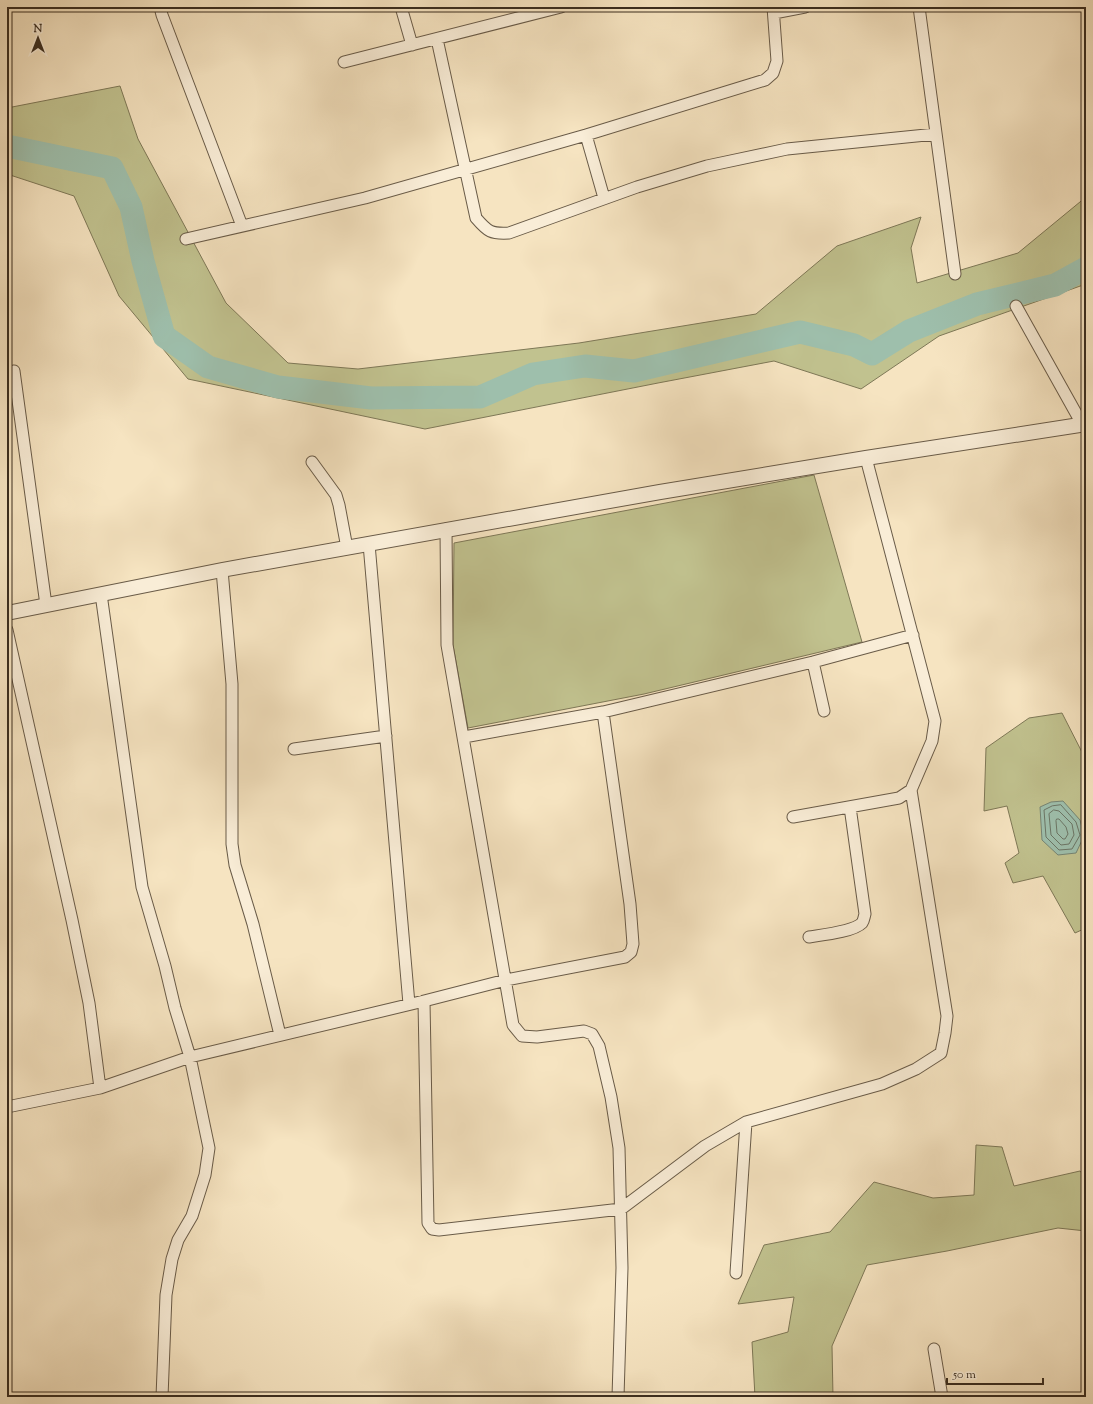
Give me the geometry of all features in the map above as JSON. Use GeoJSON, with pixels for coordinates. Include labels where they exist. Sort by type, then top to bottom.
{"type":"FeatureCollection","features":[{"type":"Feature","properties":{"kind":"street"},"geometry":{"type":"LineString","coordinates":[[160,7],[242,226]]}},
{"type":"Feature","properties":{"kind":"street"},"geometry":{"type":"LineString","coordinates":[[401,7],[412,45]]}},
{"type":"Feature","properties":{"kind":"street"},"geometry":{"type":"LineString","coordinates":[[344,62],[562,7]]}},
{"type":"Feature","properties":{"kind":"street"},"geometry":{"type":"LineString","coordinates":[[186,239],[365,198],[586,135],[765,80],[773,73],[777,61],[773,10],[805,7]]}},
{"type":"Feature","properties":{"kind":"street"},"geometry":{"type":"LineString","coordinates":[[919,7],[954,274]]}},
{"type":"Feature","properties":{"kind":"street"},"geometry":{"type":"LineString","coordinates":[[437,39],[476,218],[485,229],[494,234],[509,233],[604,198],[707,166],[787,149],[936,134]]}},
{"type":"Feature","properties":{"kind":"street"},"geometry":{"type":"LineString","coordinates":[[586,135],[604,198]]}},
{"type":"Feature","properties":{"kind":"street"},"geometry":{"type":"LineString","coordinates":[[7,613],[222,570],[652,493],[1085,424],[1016,306]]}},
{"type":"Feature","properties":{"kind":"street"},"geometry":{"type":"LineString","coordinates":[[14,371],[46,605]]}},
{"type":"Feature","properties":{"kind":"street"},"geometry":{"type":"LineString","coordinates":[[424,1001],[428,1223],[432,1228],[439,1230],[621,1209],[705,1146],[746,1122],[882,1084],[916,1069],[941,1053],[947,1016],[911,790],[932,741],[935,721],[866,458]]}},
{"type":"Feature","properties":{"kind":"street"},"geometry":{"type":"LineString","coordinates":[[312,462],[336,495],[347,548]]}},
{"type":"Feature","properties":{"kind":"street"},"geometry":{"type":"LineString","coordinates":[[446,530],[447,645],[513,1025],[522,1036],[537,1037],[584,1031],[592,1034],[599,1046],[612,1097],[619,1148],[621,1209],[622,1268],[618,1397]]}},
{"type":"Feature","properties":{"kind":"street"},"geometry":{"type":"LineString","coordinates":[[369,544],[409,1004]]}},
{"type":"Feature","properties":{"kind":"street"},"geometry":{"type":"LineString","coordinates":[[222,570],[232,684],[232,844],[235,865],[253,924],[280,1035]]}},
{"type":"Feature","properties":{"kind":"street"},"geometry":{"type":"LineString","coordinates":[[101,594],[142,887],[190,1057],[209,1148],[206,1175],[192,1216],[178,1240],[172,1259],[166,1295],[162,1397]]}},
{"type":"Feature","properties":{"kind":"street"},"geometry":{"type":"LineString","coordinates":[[7,630],[72,920],[89,1003],[100,1088]]}},
{"type":"Feature","properties":{"kind":"street"},"geometry":{"type":"LineString","coordinates":[[464,737],[603,712],[813,662],[913,635]]}},
{"type":"Feature","properties":{"kind":"street"},"geometry":{"type":"LineString","coordinates":[[813,662],[824,711]]}},
{"type":"Feature","properties":{"kind":"street"},"geometry":{"type":"LineString","coordinates":[[7,1107],[100,1088],[190,1057],[506,980],[625,957],[631,952],[633,944],[630,904],[603,712]]}},
{"type":"Feature","properties":{"kind":"street"},"geometry":{"type":"LineString","coordinates":[[294,749],[386,736]]}},
{"type":"Feature","properties":{"kind":"street"},"geometry":{"type":"LineString","coordinates":[[793,817],[899,798],[911,790]]}},
{"type":"Feature","properties":{"kind":"street"},"geometry":{"type":"LineString","coordinates":[[809,937],[840,932],[863,922],[865,914],[850,807]]}},
{"type":"Feature","properties":{"kind":"street"},"geometry":{"type":"LineString","coordinates":[[736,1273],[746,1122]]}},
{"type":"Feature","properties":{"kind":"street"},"geometry":{"type":"LineString","coordinates":[[934,1349],[942,1397]]}},
{"type":"Feature","properties":{"kind":"green space"},"geometry":{"type":"Polygon","coordinates":[[[120,86],[138,139],[226,303],[288,363],[358,369],[579,343],[756,314],[837,246],[921,217],[911,248],[917,283],[1018,253],[1086,197],[1086,284],[939,336],[861,389],[774,361],[425,429],[188,379],[119,296],[74,196],[7,174],[7,108],[120,86]]]}},
{"type":"Feature","properties":{"kind":"green space"},"geometry":{"type":"Polygon","coordinates":[[[814,475],[862,642],[644,694],[468,728],[453,645],[454,543],[814,475]]]}},
{"type":"Feature","properties":{"kind":"green space"},"geometry":{"type":"Polygon","coordinates":[[[1062,713],[1086,760],[1086,928],[1075,933],[1043,876],[1013,883],[1005,863],[1019,853],[1007,806],[984,811],[986,748],[1029,718],[1062,713]]]}},
{"type":"Feature","properties":{"kind":"green space"},"geometry":{"type":"Polygon","coordinates":[[[976,1145],[1002,1147],[1014,1186],[1080,1171],[1086,1178],[1086,1231],[1058,1228],[947,1251],[867,1265],[832,1346],[833,1397],[755,1397],[752,1342],[788,1332],[794,1297],[738,1304],[764,1245],[830,1232],[874,1182],[933,1198],[974,1195],[976,1145]]]}},
{"type":"Feature","properties":{"kind":"water"},"geometry":{"type":"Polygon","coordinates":[[[1063,801],[1080,820],[1084,836],[1076,853],[1058,855],[1042,840],[1040,807],[1051,802],[1063,801]]]}},
{"type":"Feature","properties":{"kind":"waterway"},"geometry":{"type":"LineString","coordinates":[[7,146],[112,168],[131,207],[143,261],[164,336],[208,367],[278,387],[371,398],[480,397],[533,374],[585,366],[634,371],[800,332],[854,345],[872,354],[909,331],[977,304],[1055,285],[1086,268]]}}]}
